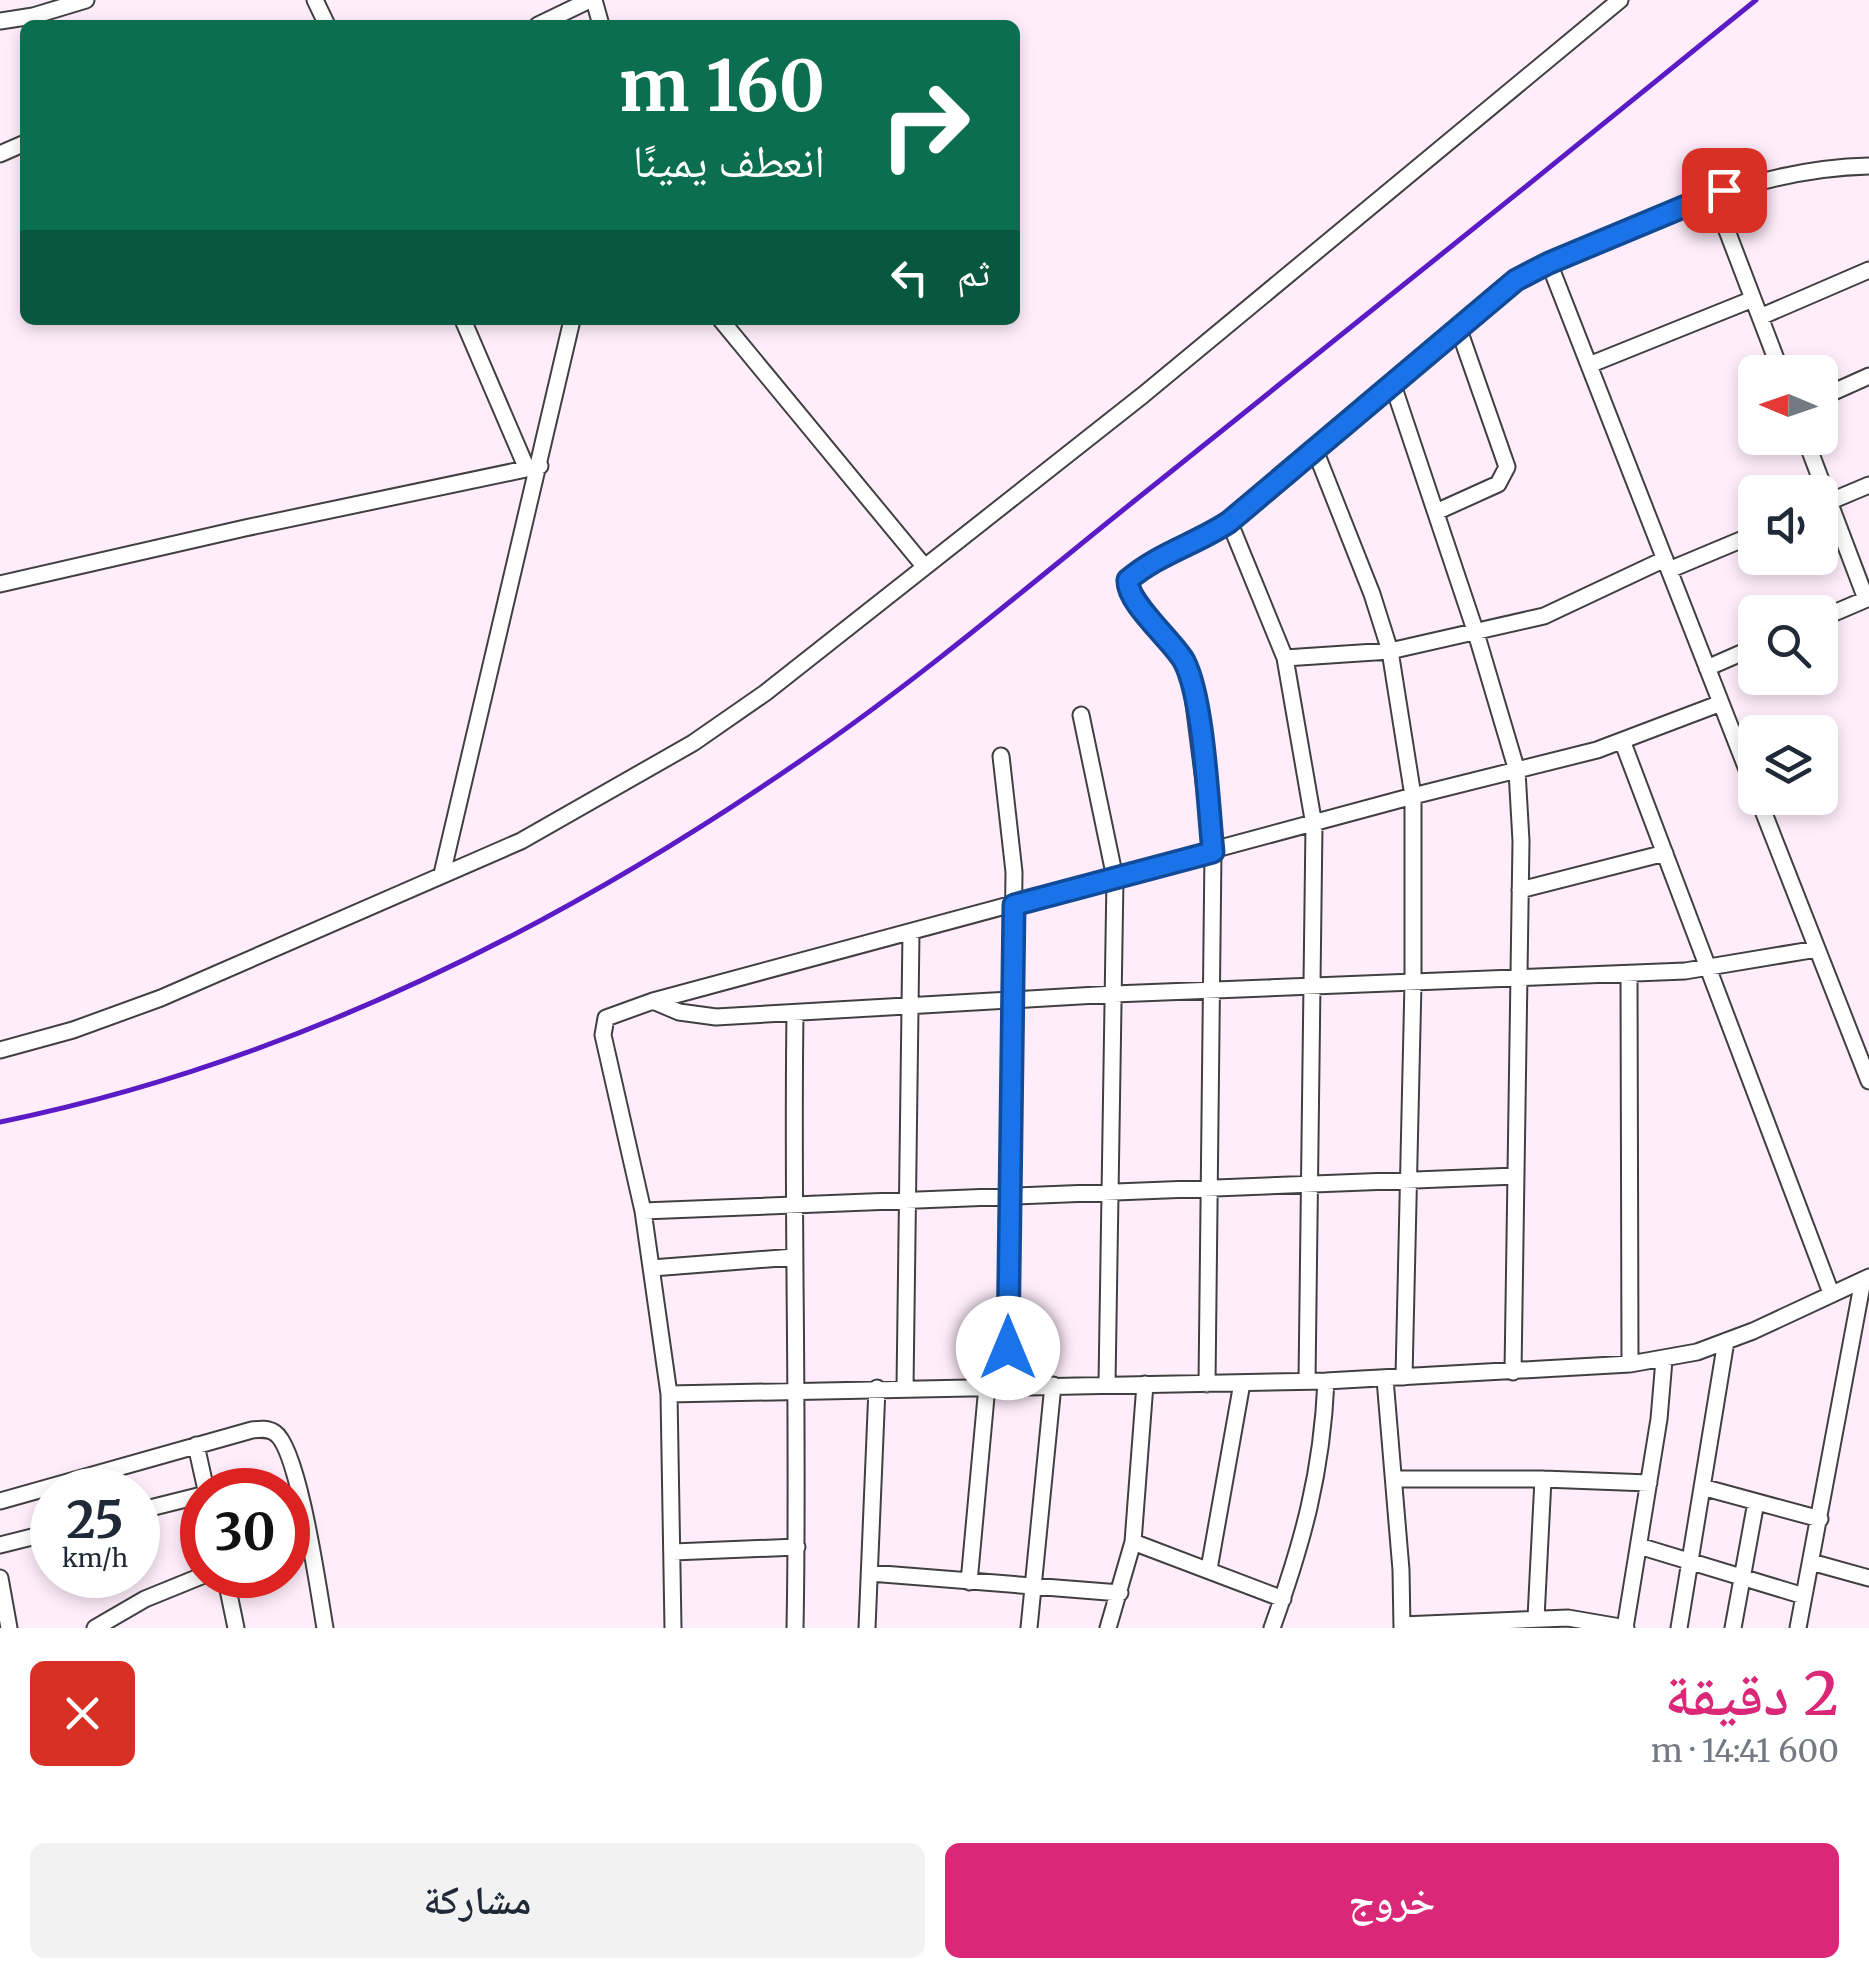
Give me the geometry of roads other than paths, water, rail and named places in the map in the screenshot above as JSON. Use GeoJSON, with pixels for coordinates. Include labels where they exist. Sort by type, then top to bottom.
{"type":"FeatureCollection","features":[{"type":"Feature","properties":{"kind":"street"},"geometry":{"type":"LineString","coordinates":[[0,21],[86,0]]}},
{"type":"Feature","properties":{"kind":"street"},"geometry":{"type":"LineString","coordinates":[[549,20],[592,0]]}},
{"type":"Feature","properties":{"kind":"street"},"geometry":{"type":"LineString","coordinates":[[0,1050],[73,1030],[161,998],[546,828],[692,743],[765,692],[1143,395],[1620,0]]}},
{"type":"Feature","properties":{"kind":"street"},"geometry":{"type":"LineString","coordinates":[[1207,1384],[1213,852],[1191,680],[1175,648],[1126,586],[1128,580],[1148,562],[1188,547],[1229,522],[1498,292],[1549,263],[1714,194],[1781,176],[1869,166]]}},
{"type":"Feature","properties":{"kind":"street"},"geometry":{"type":"LineString","coordinates":[[1714,194],[1775,355]]}},
{"type":"Feature","properties":{"kind":"street"},"geometry":{"type":"LineString","coordinates":[[1549,263],[1738,746]]}},
{"type":"Feature","properties":{"kind":"street"},"geometry":{"type":"LineString","coordinates":[[1760,317],[1869,270]]}},
{"type":"Feature","properties":{"kind":"street"},"geometry":{"type":"LineString","coordinates":[[1589,365],[1753,298]]}},
{"type":"Feature","properties":{"kind":"street"},"geometry":{"type":"LineString","coordinates":[[464,325],[533,468]]}},
{"type":"Feature","properties":{"kind":"street"},"geometry":{"type":"LineString","coordinates":[[442,874],[533,468],[571,325]]}},
{"type":"Feature","properties":{"kind":"street"},"geometry":{"type":"LineString","coordinates":[[725,325],[924,566]]}},
{"type":"Feature","properties":{"kind":"street"},"geometry":{"type":"LineString","coordinates":[[1436,512],[1498,484],[1507,467],[1458,326]]}},
{"type":"Feature","properties":{"kind":"street"},"geometry":{"type":"LineString","coordinates":[[1838,390],[1869,376]]}},
{"type":"Feature","properties":{"kind":"street"},"geometry":{"type":"LineString","coordinates":[[1393,385],[1518,770],[1520,979],[1513,1372]]}},
{"type":"Feature","properties":{"kind":"street"},"geometry":{"type":"LineString","coordinates":[[1315,450],[1372,594],[1390,651],[1413,796],[1404,1377]]}},
{"type":"Feature","properties":{"kind":"street"},"geometry":{"type":"LineString","coordinates":[[0,584],[533,468]]}},
{"type":"Feature","properties":{"kind":"street"},"geometry":{"type":"LineString","coordinates":[[1838,498],[1869,485]]}},
{"type":"Feature","properties":{"kind":"street"},"geometry":{"type":"LineString","coordinates":[[1229,522],[1285,658],[1314,825],[1307,1381]]}},
{"type":"Feature","properties":{"kind":"street"},"geometry":{"type":"LineString","coordinates":[[1838,533],[1868,599],[1838,612]]}},
{"type":"Feature","properties":{"kind":"street"},"geometry":{"type":"LineString","coordinates":[[1285,658],[1390,651],[1544,616],[1738,540]]}},
{"type":"Feature","properties":{"kind":"street"},"geometry":{"type":"LineString","coordinates":[[1707,668],[1738,654]]}},
{"type":"Feature","properties":{"kind":"street"},"geometry":{"type":"LineString","coordinates":[[673,1628],[668,1394],[643,1211],[602,1025],[614,1013],[1623,742],[1721,703]]}},
{"type":"Feature","properties":{"kind":"street"},"geometry":{"type":"LineString","coordinates":[[1081,715],[1116,878],[1108,1384]]}},
{"type":"Feature","properties":{"kind":"street"},"geometry":{"type":"LineString","coordinates":[[1623,742],[1831,1293]]}},
{"type":"Feature","properties":{"kind":"street"},"geometry":{"type":"LineString","coordinates":[[1001,756],[1012,841],[1014,905],[1008,1386]]}},
{"type":"Feature","properties":{"kind":"street"},"geometry":{"type":"LineString","coordinates":[[1765,815],[1869,1081]]}},
{"type":"Feature","properties":{"kind":"street"},"geometry":{"type":"LineString","coordinates":[[1520,890],[1665,853]]}},
{"type":"Feature","properties":{"kind":"street"},"geometry":{"type":"LineString","coordinates":[[906,1388],[911,932]]}},
{"type":"Feature","properties":{"kind":"street"},"geometry":{"type":"LineString","coordinates":[[654,1002],[697,1016],[795,1014],[1114,994],[1709,969],[1817,949]]}},
{"type":"Feature","properties":{"kind":"street"},"geometry":{"type":"LineString","coordinates":[[1629,974],[1630,1364]]}},
{"type":"Feature","properties":{"kind":"street"},"geometry":{"type":"LineString","coordinates":[[795,1014],[795,1628]]}},
{"type":"Feature","properties":{"kind":"street"},"geometry":{"type":"LineString","coordinates":[[643,1211],[1516,1176]]}},
{"type":"Feature","properties":{"kind":"street"},"geometry":{"type":"LineString","coordinates":[[652,1268],[794,1258]]}},
{"type":"Feature","properties":{"kind":"street"},"geometry":{"type":"LineString","coordinates":[[668,1394],[1326,1381],[1630,1364],[1664,1360],[1726,1341],[1866,1278]]}},
{"type":"Feature","properties":{"kind":"street"},"geometry":{"type":"LineString","coordinates":[[1798,1628],[1866,1278]]}},
{"type":"Feature","properties":{"kind":"street"},"geometry":{"type":"LineString","coordinates":[[1679,1628],[1726,1341]]}},
{"type":"Feature","properties":{"kind":"street"},"geometry":{"type":"LineString","coordinates":[[1384,1379],[1402,1627],[1536,1618],[1626,1628],[1664,1360]]}},
{"type":"Feature","properties":{"kind":"street"},"geometry":{"type":"LineString","coordinates":[[1272,1628],[1312,1506],[1320,1463],[1326,1381]]}},
{"type":"Feature","properties":{"kind":"street"},"geometry":{"type":"LineString","coordinates":[[1208,1570],[1242,1383]]}},
{"type":"Feature","properties":{"kind":"street"},"geometry":{"type":"LineString","coordinates":[[1108,1628],[1133,1542],[1145,1384]]}},
{"type":"Feature","properties":{"kind":"street"},"geometry":{"type":"LineString","coordinates":[[1030,1628],[1054,1385]]}},
{"type":"Feature","properties":{"kind":"street"},"geometry":{"type":"LineString","coordinates":[[969,1582],[987,1386]]}},
{"type":"Feature","properties":{"kind":"street"},"geometry":{"type":"LineString","coordinates":[[867,1628],[877,1388]]}},
{"type":"Feature","properties":{"kind":"street"},"geometry":{"type":"LineString","coordinates":[[0,1501],[264,1429],[281,1439],[296,1476],[325,1628]]}},
{"type":"Feature","properties":{"kind":"street"},"geometry":{"type":"LineString","coordinates":[[196,1446],[200,1468]]}},
{"type":"Feature","properties":{"kind":"street"},"geometry":{"type":"LineString","coordinates":[[1394,1478],[1649,1483]]}},
{"type":"Feature","properties":{"kind":"street"},"geometry":{"type":"LineString","coordinates":[[1536,1618],[1543,1479]]}},
{"type":"Feature","properties":{"kind":"street"},"geometry":{"type":"LineString","coordinates":[[1702,1487],[1820,1519]]}},
{"type":"Feature","properties":{"kind":"street"},"geometry":{"type":"LineString","coordinates":[[1733,1628],[1756,1502]]}},
{"type":"Feature","properties":{"kind":"street"},"geometry":{"type":"LineString","coordinates":[[0,1546],[30,1538]]}},
{"type":"Feature","properties":{"kind":"street"},"geometry":{"type":"LineString","coordinates":[[1133,1542],[1282,1600]]}},
{"type":"Feature","properties":{"kind":"street"},"geometry":{"type":"LineString","coordinates":[[673,1552],[796,1546]]}},
{"type":"Feature","properties":{"kind":"street"},"geometry":{"type":"LineString","coordinates":[[1639,1546],[1804,1596]]}},
{"type":"Feature","properties":{"kind":"street"},"geometry":{"type":"LineString","coordinates":[[1811,1562],[1869,1578]]}},
{"type":"Feature","properties":{"kind":"street"},"geometry":{"type":"LineString","coordinates":[[870,1572],[1120,1593]]}},
{"type":"Feature","properties":{"kind":"street"},"geometry":{"type":"LineString","coordinates":[[96,1628],[180,1585]]}},
{"type":"Feature","properties":{"kind":"street"},"geometry":{"type":"LineString","coordinates":[[1,1588],[9,1628]]}},
{"type":"Feature","properties":{"kind":"street"},"geometry":{"type":"LineString","coordinates":[[230,1598],[236,1628]]}},
{"type":"Feature","properties":{"kind":"railway"},"geometry":{"type":"LineString","coordinates":[[0,1122],[110,1096],[217,1063],[322,1024],[425,979],[526,928],[720,815],[858,720],[946,653],[1756,0]]}}]}
